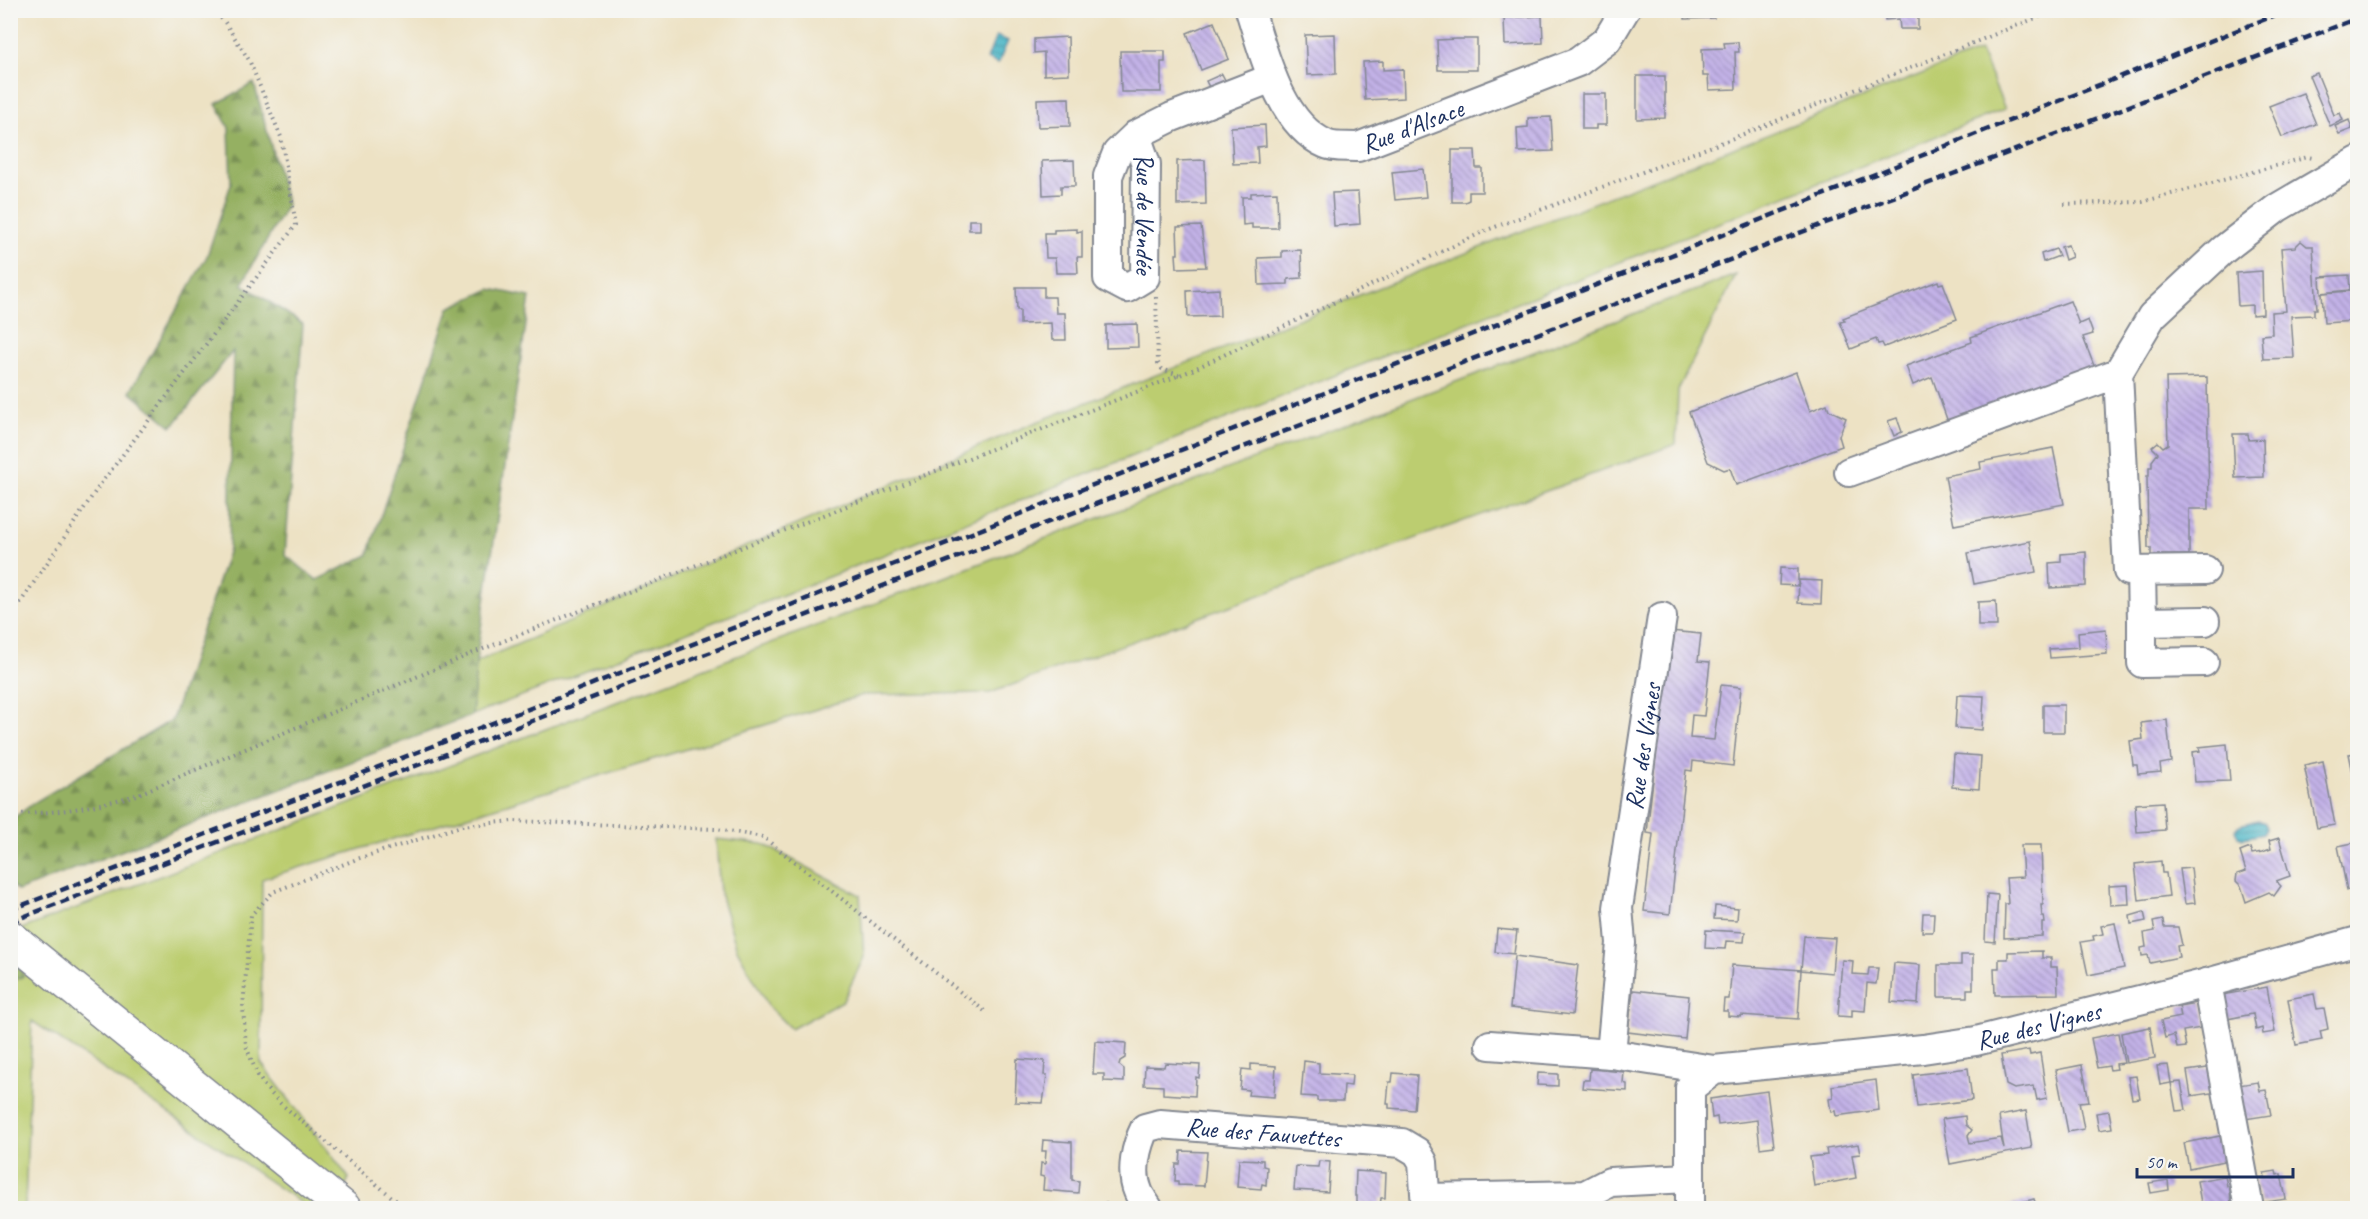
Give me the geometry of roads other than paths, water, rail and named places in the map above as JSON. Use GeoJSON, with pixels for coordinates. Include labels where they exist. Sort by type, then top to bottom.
{"type":"FeatureCollection","features":[{"type":"Feature","properties":{"kind":"main road"},"geometry":{"type":"LineString","coordinates":[[10,937],[344,1209]]}},
{"type":"Feature","properties":{"kind":"street","name":"Rue d'Alsace"},"geometry":{"type":"LineString","coordinates":[[1250,10],[1272,78],[1298,125],[1327,145],[1358,147],[1578,62],[1607,40],[1625,10]]}},
{"type":"Feature","properties":{"kind":"street","name":"Rue de Vendée"},"geometry":{"type":"LineString","coordinates":[[1136,135],[1146,164],[1145,277],[1127,288],[1108,278],[1108,176],[1117,153],[1136,135],[1172,117],[1272,78]]}},
{"type":"Feature","properties":{"kind":"street"},"geometry":{"type":"LineString","coordinates":[[2205,570],[2128,571],[2118,373],[2152,316],[2223,250],[2277,208],[2355,162]]}},
{"type":"Feature","properties":{"kind":"street"},"geometry":{"type":"LineString","coordinates":[[1849,472],[2118,373]]}},
{"type":"Feature","properties":{"kind":"street"},"geometry":{"type":"LineString","coordinates":[[2141,571],[2142,663],[2204,662]]}},
{"type":"Feature","properties":{"kind":"street","name":"Rue des Vignes"},"geometry":{"type":"LineString","coordinates":[[1611,1054],[1621,943],[1618,908],[1662,617]]}},
{"type":"Feature","properties":{"kind":"street"},"geometry":{"type":"LineString","coordinates":[[2142,622],[2205,621]]}},
{"type":"Feature","properties":{"kind":"street","name":"Rue des Vignes"},"geometry":{"type":"LineString","coordinates":[[1490,1045],[1611,1054],[1714,1070],[1923,1049],[1976,1041],[2207,983],[2358,941]]}},
{"type":"Feature","properties":{"kind":"street"},"geometry":{"type":"LineString","coordinates":[[2207,983],[2249,1209]]}},
{"type":"Feature","properties":{"kind":"street"},"geometry":{"type":"LineString","coordinates":[[1690,1209],[1690,1088],[1714,1070]]}},
{"type":"Feature","properties":{"kind":"street","name":"Rue des Fauvettes"},"geometry":{"type":"LineString","coordinates":[[1148,1209],[1138,1191],[1135,1176],[1138,1142],[1145,1128],[1160,1124],[1402,1143],[1417,1152],[1423,1162],[1426,1203],[1585,1195],[1610,1182],[1689,1179]]}},
{"type":"Feature","properties":{"kind":"water"},"geometry":{"type":"Polygon","coordinates":[[[996,36],[1008,41],[998,64],[987,59],[996,36]]]}},
{"type":"Feature","properties":{"kind":"water"},"geometry":{"type":"Polygon","coordinates":[[[2258,820],[2265,823],[2266,829],[2263,834],[2243,838],[2238,836],[2236,830],[2240,825],[2258,820]]]}},
{"type":"Feature","properties":{"kind":"railway"},"geometry":{"type":"LineString","coordinates":[[10,910],[567,694],[2288,10]]}},
{"type":"Feature","properties":{"kind":"railway"},"geometry":{"type":"LineString","coordinates":[[10,922],[2358,18]]}}]}
